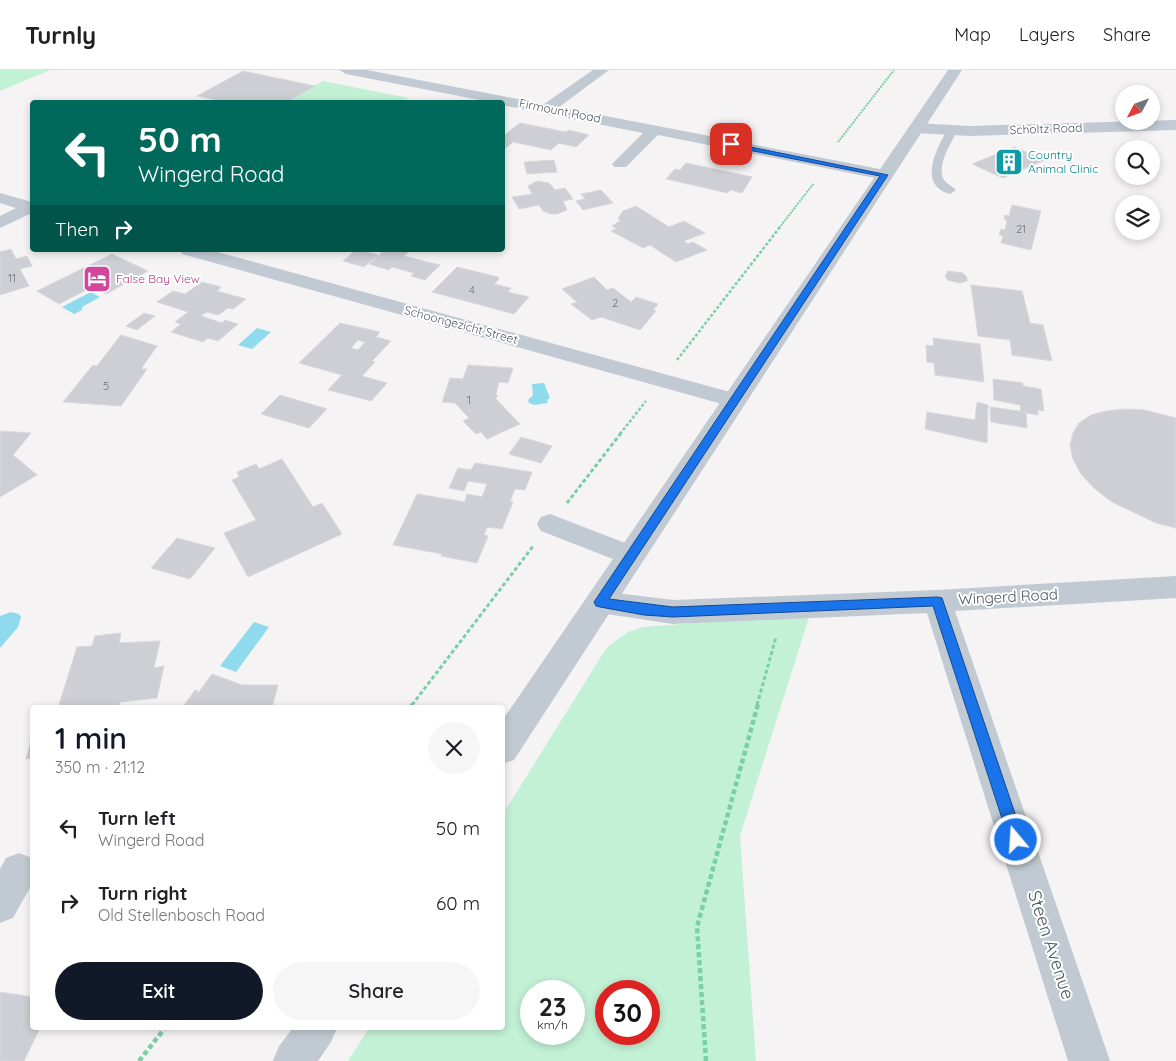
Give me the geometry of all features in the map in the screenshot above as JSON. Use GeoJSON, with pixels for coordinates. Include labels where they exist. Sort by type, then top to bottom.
{"type":"FeatureCollection","features":[{"type":"Feature","properties":{"kind":"street","name":"Firmount Road"},"geometry":{"type":"LineString","coordinates":[[346,70],[885,175]]}},
{"type":"Feature","properties":{"kind":"street"},"geometry":{"type":"LineString","coordinates":[[548,108],[602,70]]}},
{"type":"Feature","properties":{"kind":"street"},"geometry":{"type":"LineString","coordinates":[[505,744],[632,556],[733,400],[955,70]]}},
{"type":"Feature","properties":{"kind":"street","name":"Scholtz Road"},"geometry":{"type":"LineString","coordinates":[[916,128],[952,131],[1176,125]]}},
{"type":"Feature","properties":{"kind":"street"},"geometry":{"type":"LineString","coordinates":[[620,164],[655,130]]}},
{"type":"Feature","properties":{"kind":"street"},"geometry":{"type":"LineString","coordinates":[[0,198],[30,206]]}},
{"type":"Feature","properties":{"kind":"street"},"geometry":{"type":"LineString","coordinates":[[0,224],[30,208]]}},
{"type":"Feature","properties":{"kind":"street","name":"Schoongezicht Street"},"geometry":{"type":"LineString","coordinates":[[196,252],[733,400]]}},
{"type":"Feature","properties":{"kind":"street"},"geometry":{"type":"LineString","coordinates":[[550,524],[632,556]]}},
{"type":"Feature","properties":{"kind":"street","name":"Wingerd Road"},"geometry":{"type":"LineString","coordinates":[[600,602],[644,610],[673,612],[938,601],[1176,587]]}},
{"type":"Feature","properties":{"kind":"street","name":"Steen Avenue"},"geometry":{"type":"LineString","coordinates":[[938,601],[1089,1061]]}},
{"type":"Feature","properties":{"kind":"street"},"geometry":{"type":"LineString","coordinates":[[0,905],[19,871]]}},
{"type":"Feature","properties":{"kind":"street"},"geometry":{"type":"LineString","coordinates":[[294,1061],[316,1030]]}},
{"type":"Feature","properties":{"kind":"lane"},"geometry":{"type":"LineString","coordinates":[[950,190],[939,183],[936,178],[938,160],[952,131]]}},
{"type":"Feature","properties":{"kind":"path"},"geometry":{"type":"LineString","coordinates":[[706,1061],[697,927],[784,608]]}},
{"type":"Feature","properties":{"kind":"path"},"geometry":{"type":"LineString","coordinates":[[140,1061],[163,1030]]}},
{"type":"Feature","properties":{"kind":"green space"},"geometry":{"type":"Polygon","coordinates":[[[0,70],[50,70],[0,91],[0,70]]]}},
{"type":"Feature","properties":{"kind":"green space"},"geometry":{"type":"Polygon","coordinates":[[[323,81],[408,98],[404,100],[290,100],[323,81]]]}},
{"type":"Feature","properties":{"kind":"green space"},"geometry":{"type":"Polygon","coordinates":[[[810,614],[740,836],[756,1061],[348,1061],[368,1030],[505,1030],[505,811],[607,647],[628,632],[643,627],[810,614]]]}},
{"type":"Feature","properties":{"kind":"water"},"geometry":{"type":"Polygon","coordinates":[[[91,292],[100,297],[82,307],[82,310],[74,314],[62,307],[91,292]]]}},
{"type":"Feature","properties":{"kind":"water"},"geometry":{"type":"Polygon","coordinates":[[[257,328],[271,332],[252,349],[238,345],[257,328]]]}},
{"type":"Feature","properties":{"kind":"water"},"geometry":{"type":"Polygon","coordinates":[[[544,383],[550,398],[547,400],[548,403],[534,405],[529,403],[528,400],[533,395],[532,384],[544,383]]]}},
{"type":"Feature","properties":{"kind":"water"},"geometry":{"type":"Polygon","coordinates":[[[11,612],[19,614],[21,617],[18,627],[0,648],[0,616],[11,612]]]}},
{"type":"Feature","properties":{"kind":"water"},"geometry":{"type":"Polygon","coordinates":[[[254,622],[269,627],[236,672],[220,666],[254,622]]]}},
{"type":"Feature","properties":{"kind":"building"},"geometry":{"type":"Polygon","coordinates":[[[243,71],[315,86],[290,100],[216,100],[197,96],[243,71]]]}},
{"type":"Feature","properties":{"kind":"building"},"geometry":{"type":"Polygon","coordinates":[[[520,123],[589,135],[576,147],[559,143],[551,150],[513,142],[505,149],[505,135],[520,123]]]}},
{"type":"Feature","properties":{"kind":"building","name":"Country Animal Clinic"},"geometry":{"type":"Polygon","coordinates":[[[1014,147],[1045,160],[1003,178],[972,164],[1014,147]]]}},
{"type":"Feature","properties":{"kind":"building"},"geometry":{"type":"Polygon","coordinates":[[[554,160],[557,172],[527,174],[524,162],[554,160]]]}},
{"type":"Feature","properties":{"kind":"building"},"geometry":{"type":"Polygon","coordinates":[[[686,163],[752,177],[742,193],[730,190],[728,193],[666,179],[675,169],[680,170],[686,163]]]}},
{"type":"Feature","properties":{"kind":"building"},"geometry":{"type":"Polygon","coordinates":[[[537,181],[549,183],[555,190],[565,188],[573,199],[563,201],[567,210],[551,214],[543,211],[539,205],[519,209],[512,197],[532,194],[528,186],[537,181]]]}},
{"type":"Feature","properties":{"kind":"building"},"geometry":{"type":"Polygon","coordinates":[[[601,190],[613,203],[583,210],[576,201],[585,199],[581,194],[601,190]]]}},
{"type":"Feature","properties":{"kind":"building"},"geometry":{"type":"Polygon","coordinates":[[[1012,205],[1041,211],[1031,250],[1001,243],[1003,236],[999,235],[1001,229],[1005,230],[1007,220],[1004,219],[1005,215],[1009,216],[1012,205]]]}},
{"type":"Feature","properties":{"kind":"building"},"geometry":{"type":"Polygon","coordinates":[[[636,206],[669,227],[684,221],[705,233],[684,241],[688,244],[693,242],[707,250],[676,262],[650,245],[643,248],[611,231],[617,229],[612,226],[621,220],[618,219],[623,211],[636,206]]]}},
{"type":"Feature","properties":{"kind":"building"},"geometry":{"type":"Polygon","coordinates":[[[11,249],[16,259],[27,256],[32,266],[20,269],[29,286],[0,295],[0,252],[11,249]]]}},
{"type":"Feature","properties":{"kind":"building"},"geometry":{"type":"Polygon","coordinates":[[[354,252],[367,252],[378,255],[364,267],[343,261],[354,252]]]}},
{"type":"Feature","properties":{"kind":"building"},"geometry":{"type":"Polygon","coordinates":[[[383,252],[409,252],[404,256],[440,265],[425,280],[411,276],[414,273],[392,267],[389,270],[369,264],[383,252]]]}},
{"type":"Feature","properties":{"kind":"building","name":"False Bay View"},"geometry":{"type":"Polygon","coordinates":[[[112,254],[148,271],[106,294],[92,287],[59,304],[37,291],[112,254]]]}},
{"type":"Feature","properties":{"kind":"building"},"geometry":{"type":"Polygon","coordinates":[[[457,267],[498,277],[499,279],[494,284],[511,288],[508,292],[529,297],[514,314],[432,292],[457,267]]]}},
{"type":"Feature","properties":{"kind":"building"},"geometry":{"type":"Polygon","coordinates":[[[948,271],[963,273],[967,277],[967,281],[959,283],[948,280],[945,276],[948,271]]]}},
{"type":"Feature","properties":{"kind":"building"},"geometry":{"type":"Polygon","coordinates":[[[594,277],[607,290],[613,288],[631,302],[636,297],[658,304],[653,310],[656,311],[640,330],[601,317],[592,320],[571,304],[577,302],[562,289],[594,277]]]}},
{"type":"Feature","properties":{"kind":"building"},"geometry":{"type":"Polygon","coordinates":[[[202,282],[221,287],[217,291],[246,299],[233,309],[228,308],[218,315],[207,312],[201,316],[222,323],[225,320],[238,324],[218,341],[208,338],[203,342],[171,332],[181,324],[175,322],[188,312],[157,302],[173,291],[185,294],[202,282]]]}},
{"type":"Feature","properties":{"kind":"building"},"geometry":{"type":"Polygon","coordinates":[[[971,285],[1022,291],[1030,323],[1043,325],[1052,361],[1012,355],[1010,340],[978,336],[971,285]]]}},
{"type":"Feature","properties":{"kind":"building"},"geometry":{"type":"Polygon","coordinates":[[[144,313],[155,316],[137,330],[126,326],[144,313]]]}},
{"type":"Feature","properties":{"kind":"building"},"geometry":{"type":"Polygon","coordinates":[[[340,323],[380,332],[376,337],[391,341],[372,361],[375,362],[362,376],[387,383],[371,401],[328,390],[342,375],[299,363],[340,323]],[[358,340],[351,348],[358,350],[365,342],[358,340]]]}},
{"type":"Feature","properties":{"kind":"building"},"geometry":{"type":"Polygon","coordinates":[[[121,335],[157,346],[141,369],[147,369],[121,406],[63,402],[93,365],[97,366],[121,335]]]}},
{"type":"Feature","properties":{"kind":"building"},"geometry":{"type":"Polygon","coordinates":[[[933,338],[980,344],[984,382],[935,375],[934,363],[927,362],[926,345],[934,346],[933,338]]]}},
{"type":"Feature","properties":{"kind":"building"},"geometry":{"type":"Polygon","coordinates":[[[468,365],[513,368],[508,383],[499,382],[496,394],[498,396],[495,398],[520,424],[487,439],[481,432],[476,434],[463,421],[469,418],[455,403],[442,402],[450,378],[463,379],[468,365]]]}},
{"type":"Feature","properties":{"kind":"building"},"geometry":{"type":"Polygon","coordinates":[[[993,379],[1023,383],[1023,386],[1041,389],[1044,411],[1038,410],[1038,415],[1021,412],[1020,405],[994,400],[993,379]]]}},
{"type":"Feature","properties":{"kind":"building"},"geometry":{"type":"Polygon","coordinates":[[[280,395],[327,409],[309,428],[261,414],[280,395]]]}},
{"type":"Feature","properties":{"kind":"building"},"geometry":{"type":"Polygon","coordinates":[[[977,402],[988,405],[987,443],[925,429],[927,412],[975,420],[977,402]]]}},
{"type":"Feature","properties":{"kind":"building"},"geometry":{"type":"Polygon","coordinates":[[[990,407],[1026,412],[1027,428],[991,422],[990,407]]]}},
{"type":"Feature","properties":{"kind":"building"},"geometry":{"type":"Polygon","coordinates":[[[1125,409],[1145,410],[1176,418],[1176,528],[1156,523],[1112,502],[1094,488],[1081,474],[1073,459],[1070,445],[1073,433],[1079,423],[1091,415],[1125,409]]]}},
{"type":"Feature","properties":{"kind":"building"},"geometry":{"type":"Polygon","coordinates":[[[0,431],[31,433],[13,455],[37,475],[0,497],[0,431]]]}},
{"type":"Feature","properties":{"kind":"building"},"geometry":{"type":"Polygon","coordinates":[[[521,437],[552,446],[541,463],[509,454],[521,437]]]}},
{"type":"Feature","properties":{"kind":"building"},"geometry":{"type":"Polygon","coordinates":[[[282,459],[313,507],[322,503],[342,534],[248,577],[224,533],[256,520],[232,480],[239,477],[237,472],[256,464],[259,469],[282,459]]]}},
{"type":"Feature","properties":{"kind":"building"},"geometry":{"type":"Polygon","coordinates":[[[475,463],[532,472],[525,490],[515,489],[510,501],[513,502],[502,529],[487,527],[484,535],[488,536],[477,563],[393,545],[417,494],[465,502],[467,494],[482,497],[487,484],[468,481],[464,491],[449,488],[458,468],[471,470],[475,463]]]}},
{"type":"Feature","properties":{"kind":"building"},"geometry":{"type":"Polygon","coordinates":[[[177,538],[215,548],[190,579],[151,568],[177,538]]]}},
{"type":"Feature","properties":{"kind":"building"},"geometry":{"type":"Polygon","coordinates":[[[121,633],[119,643],[160,641],[154,668],[164,666],[157,698],[120,702],[120,705],[59,705],[77,647],[92,646],[95,636],[121,633]]]}},
{"type":"Feature","properties":{"kind":"building"},"geometry":{"type":"Polygon","coordinates":[[[212,674],[242,685],[278,685],[273,705],[184,705],[195,690],[199,692],[212,674]]]}},
{"type":"Feature","properties":{"kind":"building"},"geometry":{"type":"Polygon","coordinates":[[[30,744],[30,758],[26,759],[30,744]]]}},
{"type":"Feature","properties":{"kind":"building"},"geometry":{"type":"Polygon","coordinates":[[[0,992],[30,997],[30,1030],[39,1030],[24,1061],[0,1061],[0,992]]]}},
{"type":"Feature","properties":{"kind":"place","name":"Country Animal Clinic"},"geometry":{"type":"Point","coordinates":[1009,162]}},
{"type":"Feature","properties":{"kind":"place","name":"False Bay View"},"geometry":{"type":"Point","coordinates":[97,279]}},
{"type":"Feature","properties":{"kind":"route"},"geometry":{"type":"LineString","coordinates":[[731,144],[885,175],[733,400],[600,602],[644,610],[673,612],[938,601],[1016,840]]}}]}
